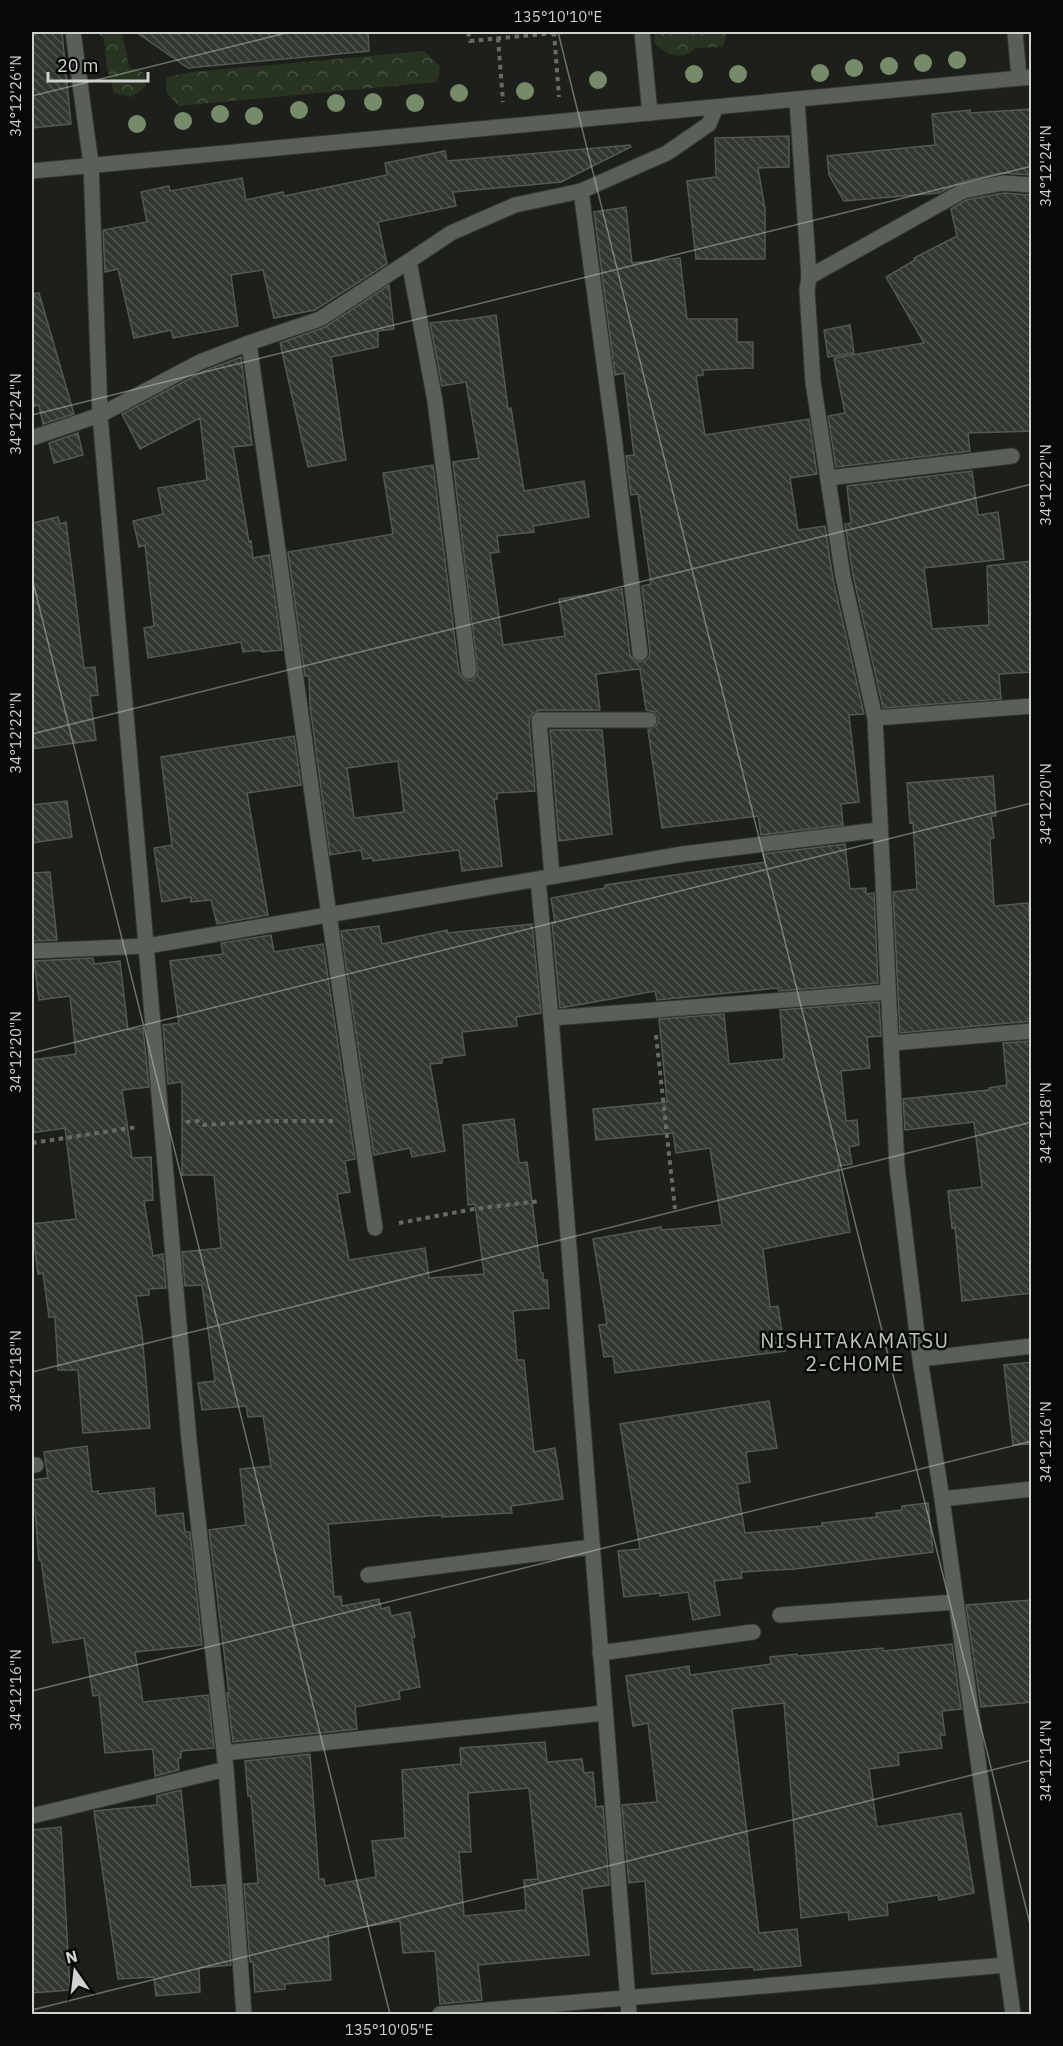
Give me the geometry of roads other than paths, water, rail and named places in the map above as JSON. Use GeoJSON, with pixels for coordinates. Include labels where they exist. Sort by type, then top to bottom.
{"type":"FeatureCollection","features":[{"type":"Feature","properties":{"kind":"street"},"geometry":{"type":"LineString","coordinates":[[73,32],[91,165],[100,415],[189,1440],[226,1769],[244,2014]]}},
{"type":"Feature","properties":{"kind":"street"},"geometry":{"type":"LineString","coordinates":[[642,32],[650,113]]}},
{"type":"Feature","properties":{"kind":"street"},"geometry":{"type":"LineString","coordinates":[[32,171],[1025,78],[1015,32]]}},
{"type":"Feature","properties":{"kind":"street"},"geometry":{"type":"LineString","coordinates":[[797,100],[809,277],[807,290],[813,382],[843,577],[875,718],[897,1167],[920,1359],[942,1499],[1012,2014]]}},
{"type":"Feature","properties":{"kind":"street"},"geometry":{"type":"LineString","coordinates":[[32,438],[100,415],[200,362],[320,319],[451,233],[515,205],[581,191],[667,153],[710,124],[716,107]]}},
{"type":"Feature","properties":{"kind":"street"},"geometry":{"type":"LineString","coordinates":[[809,277],[963,190],[1003,183],[1032,185]]}},
{"type":"Feature","properties":{"kind":"street"},"geometry":{"type":"LineString","coordinates":[[581,191],[640,653]]}},
{"type":"Feature","properties":{"kind":"street"},"geometry":{"type":"LineString","coordinates":[[409,261],[435,401],[469,671]]}},
{"type":"Feature","properties":{"kind":"street"},"geometry":{"type":"LineString","coordinates":[[249,343],[328,915],[375,1227]]}},
{"type":"Feature","properties":{"kind":"street"},"geometry":{"type":"LineString","coordinates":[[828,478],[1012,456]]}},
{"type":"Feature","properties":{"kind":"street"},"geometry":{"type":"LineString","coordinates":[[875,718],[1032,706]]}},
{"type":"Feature","properties":{"kind":"street"},"geometry":{"type":"LineString","coordinates":[[629,2014],[551,1018],[539,720],[649,720]]}},
{"type":"Feature","properties":{"kind":"street"},"geometry":{"type":"LineString","coordinates":[[32,951],[147,946],[683,854],[879,830]]}},
{"type":"Feature","properties":{"kind":"street"},"geometry":{"type":"LineString","coordinates":[[551,1018],[888,992]]}},
{"type":"Feature","properties":{"kind":"street"},"geometry":{"type":"LineString","coordinates":[[892,1043],[1032,1031]]}},
{"type":"Feature","properties":{"kind":"street"},"geometry":{"type":"LineString","coordinates":[[920,1359],[1032,1346]]}},
{"type":"Feature","properties":{"kind":"street"},"geometry":{"type":"LineString","coordinates":[[942,1499],[1032,1489]]}},
{"type":"Feature","properties":{"kind":"street"},"geometry":{"type":"LineString","coordinates":[[368,1575],[592,1547]]}},
{"type":"Feature","properties":{"kind":"street"},"geometry":{"type":"LineString","coordinates":[[780,1615],[956,1602]]}},
{"type":"Feature","properties":{"kind":"street"},"geometry":{"type":"LineString","coordinates":[[600,1653],[753,1632]]}},
{"type":"Feature","properties":{"kind":"street"},"geometry":{"type":"LineString","coordinates":[[224,1753],[605,1713]]}},
{"type":"Feature","properties":{"kind":"street"},"geometry":{"type":"LineString","coordinates":[[32,1816],[226,1769]]}},
{"type":"Feature","properties":{"kind":"street"},"geometry":{"type":"LineString","coordinates":[[440,2014],[1006,1965]]}},
{"type":"Feature","properties":{"kind":"district","name":"NISHITAKAMATSU 2-CHOME"},"geometry":{"type":"Point","coordinates":[855,1352]}}]}
